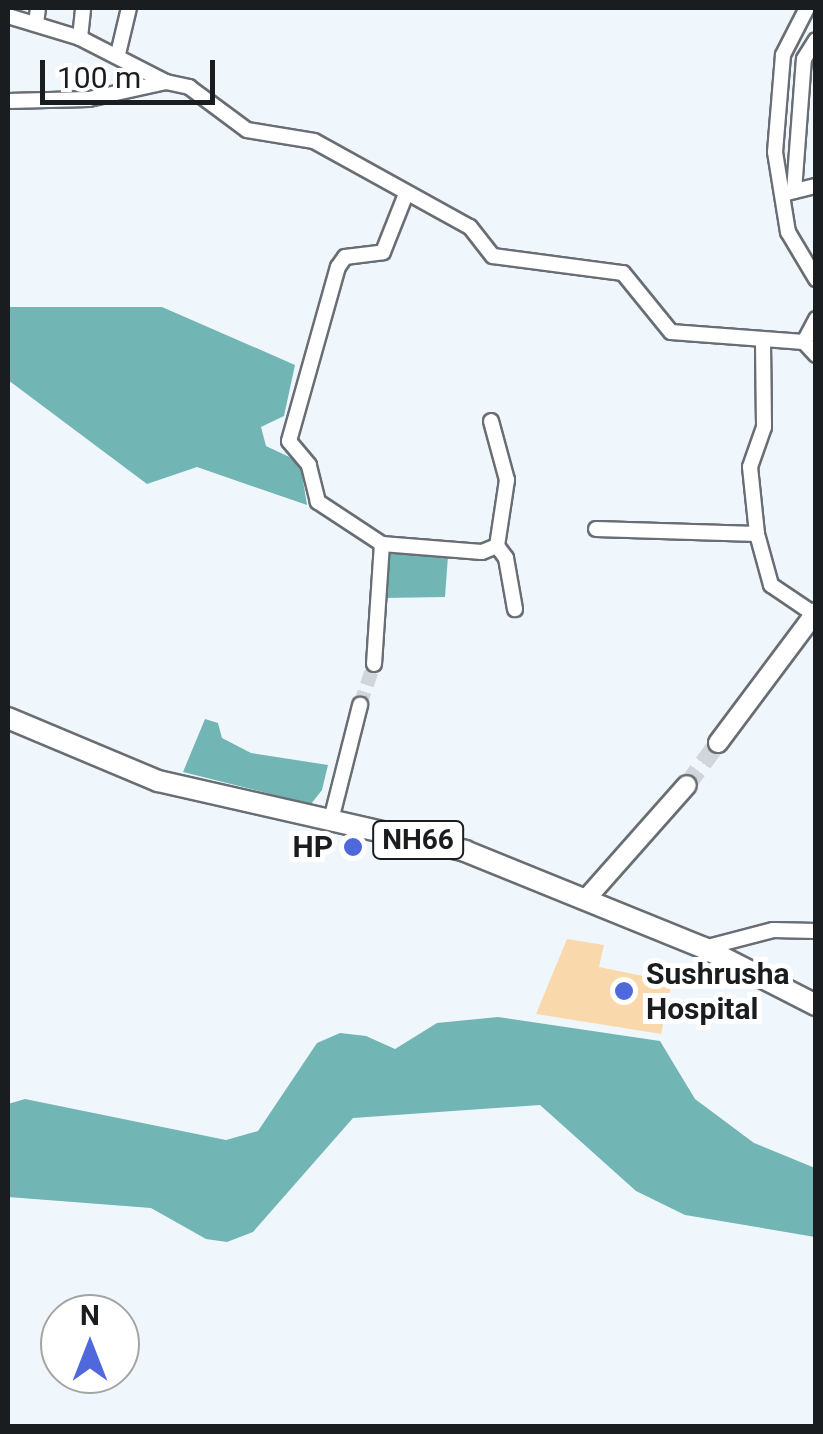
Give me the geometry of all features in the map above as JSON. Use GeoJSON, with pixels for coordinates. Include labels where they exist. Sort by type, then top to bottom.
{"type":"FeatureCollection","features":[{"type":"Feature","properties":{"kind":"highway","name":"NH66"},"geometry":{"type":"LineString","coordinates":[[8,718],[158,782],[465,851],[704,948],[816,1005]]}},
{"type":"Feature","properties":{"kind":"main road"},"geometry":{"type":"LineString","coordinates":[[718,743],[812,622]]}},
{"type":"Feature","properties":{"kind":"main road"},"geometry":{"type":"LineString","coordinates":[[586,898],[687,784]]}},
{"type":"Feature","properties":{"kind":"street"},"geometry":{"type":"LineString","coordinates":[[36,24],[38,8]]}},
{"type":"Feature","properties":{"kind":"street"},"geometry":{"type":"LineString","coordinates":[[80,38],[83,8]]}},
{"type":"Feature","properties":{"kind":"street"},"geometry":{"type":"LineString","coordinates":[[118,54],[129,8]]}},
{"type":"Feature","properties":{"kind":"street"},"geometry":{"type":"LineString","coordinates":[[787,193],[775,152],[783,55],[807,8]]}},
{"type":"Feature","properties":{"kind":"street"},"geometry":{"type":"LineString","coordinates":[[8,16],[118,54],[166,82],[224,108],[248,130],[314,141],[470,227],[485,247],[504,258],[610,268],[638,285],[670,332],[763,343],[804,342],[816,355]]}},
{"type":"Feature","properties":{"kind":"street"},"geometry":{"type":"LineString","coordinates":[[816,40],[804,59],[787,193],[788,232],[816,280]]}},
{"type":"Feature","properties":{"kind":"street"},"geometry":{"type":"LineString","coordinates":[[8,101],[89,99],[166,82]]}},
{"type":"Feature","properties":{"kind":"street"},"geometry":{"type":"LineString","coordinates":[[787,193],[816,186]]}},
{"type":"Feature","properties":{"kind":"street"},"geometry":{"type":"LineString","coordinates":[[406,194],[398,220],[378,256],[340,263],[289,441],[309,465],[318,502],[382,544],[482,552],[496,546]]}},
{"type":"Feature","properties":{"kind":"street"},"geometry":{"type":"LineString","coordinates":[[804,342],[816,320]]}},
{"type":"Feature","properties":{"kind":"street"},"geometry":{"type":"LineString","coordinates":[[763,343],[764,427],[750,467],[757,534],[771,585],[812,622]]}},
{"type":"Feature","properties":{"kind":"street"},"geometry":{"type":"LineString","coordinates":[[491,422],[507,480],[496,546],[506,558],[515,609]]}},
{"type":"Feature","properties":{"kind":"street"},"geometry":{"type":"LineString","coordinates":[[596,529],[757,534]]}},
{"type":"Feature","properties":{"kind":"street"},"geometry":{"type":"LineString","coordinates":[[374,664],[382,544]]}},
{"type":"Feature","properties":{"kind":"street"},"geometry":{"type":"LineString","coordinates":[[330,820],[360,705]]}},
{"type":"Feature","properties":{"kind":"street"},"geometry":{"type":"LineString","coordinates":[[704,948],[772,930],[816,930]]}},
{"type":"Feature","properties":{"kind":"water"},"geometry":{"type":"Polygon","coordinates":[[[8,307],[162,307],[295,365],[284,416],[261,427],[266,446],[300,462],[307,505],[197,467],[147,484],[8,380],[8,307]]]}},
{"type":"Feature","properties":{"kind":"water"},"geometry":{"type":"Polygon","coordinates":[[[389,550],[448,556],[445,597],[383,598],[389,550]]]}},
{"type":"Feature","properties":{"kind":"water"},"geometry":{"type":"Polygon","coordinates":[[[205,719],[218,723],[222,738],[251,753],[328,765],[322,790],[311,804],[183,772],[205,719]]]}},
{"type":"Feature","properties":{"kind":"water"},"geometry":{"type":"Polygon","coordinates":[[[498,1017],[660,1041],[695,1099],[754,1143],[815,1168],[815,1237],[685,1215],[636,1191],[540,1105],[353,1118],[253,1232],[227,1242],[206,1239],[151,1208],[8,1197],[8,1104],[25,1099],[226,1140],[258,1131],[317,1043],[340,1033],[366,1036],[395,1049],[437,1023],[498,1017]]]}},
{"type":"Feature","properties":{"kind":"building"},"geometry":{"type":"Polygon","coordinates":[[[567,939],[604,945],[599,967],[672,982],[661,1034],[536,1014],[567,939]]]}},
{"type":"Feature","properties":{"kind":"tunnel"},"geometry":{"type":"LineString","coordinates":[[360,705],[374,664]]}},
{"type":"Feature","properties":{"kind":"tunnel"},"geometry":{"type":"LineString","coordinates":[[687,785],[718,743]]}},
{"type":"Feature","properties":{"kind":"place","name":"HP"},"geometry":{"type":"Point","coordinates":[353,847]}},
{"type":"Feature","properties":{"kind":"place","name":"Sushrusha Hospital"},"geometry":{"type":"Point","coordinates":[624,991]}}]}
